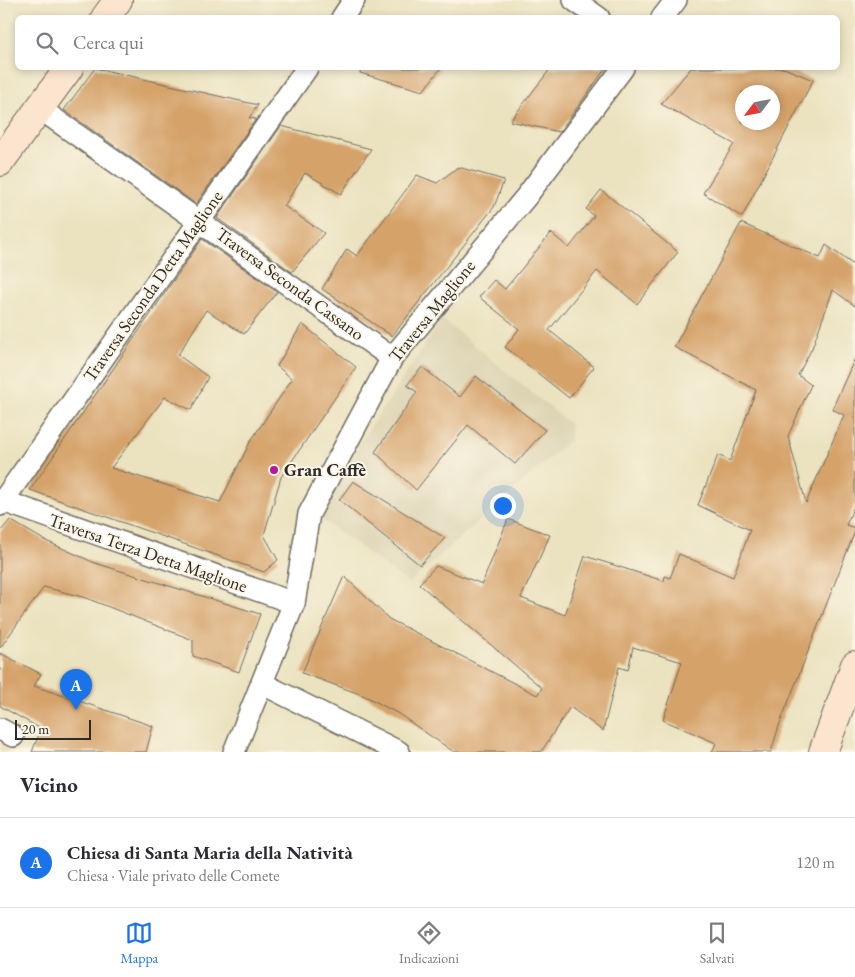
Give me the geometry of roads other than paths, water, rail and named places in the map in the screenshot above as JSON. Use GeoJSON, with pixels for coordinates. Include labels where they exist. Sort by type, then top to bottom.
{"type":"FeatureCollection","features":[{"type":"Feature","properties":{"kind":"main road"},"geometry":{"type":"LineString","coordinates":[[107,15],[118,0]]}},
{"type":"Feature","properties":{"kind":"main road"},"geometry":{"type":"LineString","coordinates":[[0,162],[68,70]]}},
{"type":"Feature","properties":{"kind":"main road"},"geometry":{"type":"LineString","coordinates":[[823,752],[855,664]]}},
{"type":"Feature","properties":{"kind":"street"},"geometry":{"type":"LineString","coordinates":[[344,15],[354,0]]}},
{"type":"Feature","properties":{"kind":"street"},"geometry":{"type":"LineString","coordinates":[[574,0],[595,15]]}},
{"type":"Feature","properties":{"kind":"street"},"geometry":{"type":"LineString","coordinates":[[664,15],[676,0]]}},
{"type":"Feature","properties":{"kind":"street","name":"Traversa Seconda Detta Maglione"},"geometry":{"type":"LineString","coordinates":[[1,502],[306,70]]}},
{"type":"Feature","properties":{"kind":"street","name":"Traversa Maglione"},"geometry":{"type":"LineString","coordinates":[[234,752],[294,604],[308,514],[392,358],[526,196],[621,70]]}},
{"type":"Feature","properties":{"kind":"street","name":"Traversa Seconda Cassano"},"geometry":{"type":"LineString","coordinates":[[40,108],[392,358]]}},
{"type":"Feature","properties":{"kind":"street","name":"Traversa Terza Detta Maglione"},"geometry":{"type":"LineString","coordinates":[[1,502],[294,604]]}},
{"type":"Feature","properties":{"kind":"street"},"geometry":{"type":"LineString","coordinates":[[263,684],[399,752]]}},
{"type":"Feature","properties":{"kind":"place","name":"Gran Caffè"},"geometry":{"type":"Point","coordinates":[274,470]}},
{"type":"Feature","properties":{"kind":"place","name":"Chiesa di Santa Maria della Natività"},"geometry":{"type":"Point","coordinates":[76,710]}}]}
